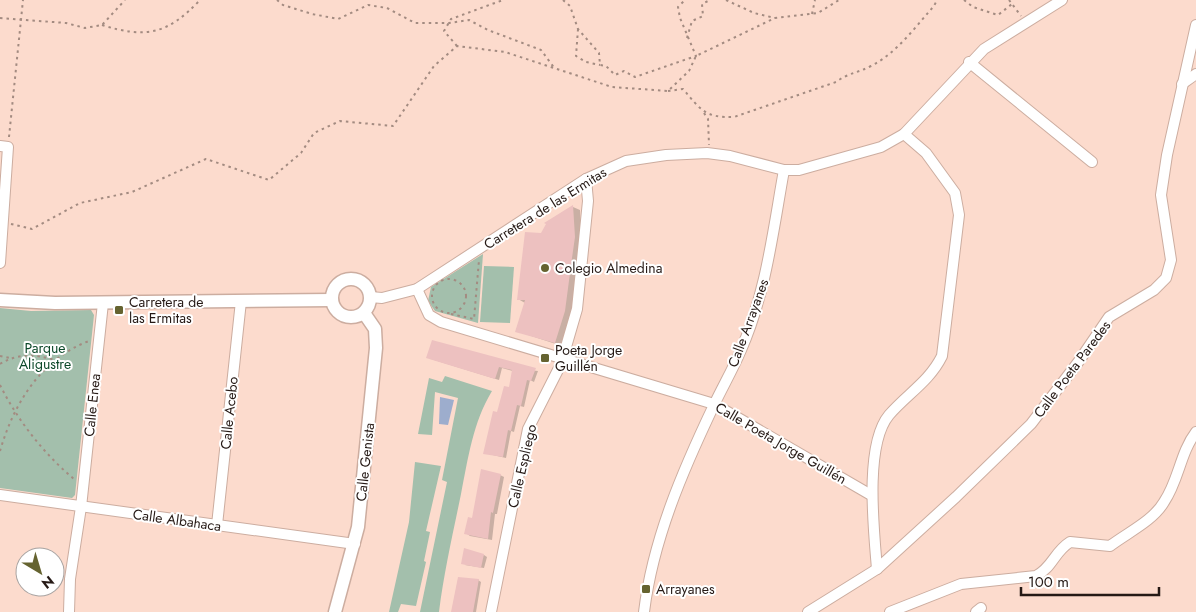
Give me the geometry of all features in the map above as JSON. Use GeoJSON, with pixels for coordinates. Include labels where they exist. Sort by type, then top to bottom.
{"type":"FeatureCollection","features":[{"type":"Feature","properties":{"kind":"street","name":"Carretera de las Ermitas"},"geometry":{"type":"LineString","coordinates":[[370,297],[382,298],[418,289],[586,179],[626,161],[666,155],[709,153],[730,156],[784,170],[816,167],[893,142],[904,134],[969,62],[999,37],[1062,0]]}},
{"type":"Feature","properties":{"kind":"street","name":"Calle Poeta Paredes"},"geometry":{"type":"LineString","coordinates":[[808,612],[877,569],[956,497],[1031,424],[1079,361],[1109,317],[1154,290],[1166,278],[1171,260],[1161,195],[1182,84],[1196,25]]}},
{"type":"Feature","properties":{"kind":"street"},"geometry":{"type":"LineString","coordinates":[[969,62],[1092,162]]}},
{"type":"Feature","properties":{"kind":"street"},"geometry":{"type":"LineString","coordinates":[[1182,84],[1196,74]]}},
{"type":"Feature","properties":{"kind":"street"},"geometry":{"type":"LineString","coordinates":[[877,569],[871,495],[879,432],[888,416],[933,373],[942,356],[959,215],[955,193],[926,153],[904,134]]}},
{"type":"Feature","properties":{"kind":"street"},"geometry":{"type":"LineString","coordinates":[[0,263],[4,222],[4,146]]}},
{"type":"Feature","properties":{"kind":"street","name":"Calle Arrayanes"},"geometry":{"type":"LineString","coordinates":[[644,612],[657,547],[676,491],[714,404],[741,349],[764,285],[784,170]]}},
{"type":"Feature","properties":{"kind":"street","name":"Calle Espliego"},"geometry":{"type":"LineString","coordinates":[[491,612],[528,429],[562,358],[578,302],[588,201],[586,179]]}},
{"type":"Feature","properties":{"kind":"street"},"geometry":{"type":"LineString","coordinates":[[350,279],[366,286],[370,297],[368,308],[364,313],[353,318],[336,311],[332,300],[338,284],[350,279]]}},
{"type":"Feature","properties":{"kind":"street","name":"Calle Poeta Jorge Guillén"},"geometry":{"type":"LineString","coordinates":[[418,289],[429,315],[441,322],[714,404],[871,495]]}},
{"type":"Feature","properties":{"kind":"street"},"geometry":{"type":"LineString","coordinates":[[0,300],[103,303],[332,300]]}},
{"type":"Feature","properties":{"kind":"street","name":"Calle Acebo"},"geometry":{"type":"LineString","coordinates":[[218,526],[241,301]]}},
{"type":"Feature","properties":{"kind":"street","name":"Calle Enea"},"geometry":{"type":"LineString","coordinates":[[69,612],[70,579],[84,485],[103,303]]}},
{"type":"Feature","properties":{"kind":"street","name":"Calle Genista"},"geometry":{"type":"LineString","coordinates":[[335,612],[355,544],[377,336],[375,329],[364,313]]}},
{"type":"Feature","properties":{"kind":"street"},"geometry":{"type":"LineString","coordinates":[[890,612],[960,584],[1036,576],[1046,570],[1057,552],[1070,542],[1110,546],[1151,516],[1164,503],[1184,451],[1196,432]]}},
{"type":"Feature","properties":{"kind":"street","name":"Calle Albahaca"},"geometry":{"type":"LineString","coordinates":[[0,495],[355,544]]}},
{"type":"Feature","properties":{"kind":"path"},"geometry":{"type":"LineString","coordinates":[[4,146],[23,0]]}},
{"type":"Feature","properties":{"kind":"path"},"geometry":{"type":"LineString","coordinates":[[102,25],[125,0]]}},
{"type":"Feature","properties":{"kind":"path"},"geometry":{"type":"LineString","coordinates":[[0,18],[66,23],[85,28],[102,25],[124,32],[162,30],[185,15],[200,0]]}},
{"type":"Feature","properties":{"kind":"path"},"geometry":{"type":"LineString","coordinates":[[277,0],[284,5],[312,14],[338,19],[368,5],[387,8],[415,23],[449,23],[469,20],[488,30],[541,50],[555,69]]}},
{"type":"Feature","properties":{"kind":"path"},"geometry":{"type":"LineString","coordinates":[[502,0],[451,19],[444,31],[457,46],[505,52],[612,87],[668,91],[683,89],[703,111],[708,120],[709,153]]}},
{"type":"Feature","properties":{"kind":"path"},"geometry":{"type":"LineString","coordinates":[[562,0],[570,6],[578,30],[576,56],[586,62],[606,66],[615,75],[624,71],[635,77],[696,56],[775,18],[818,13],[839,0]]}},
{"type":"Feature","properties":{"kind":"path"},"geometry":{"type":"LineString","coordinates":[[685,0],[678,7],[680,18],[696,56]]}},
{"type":"Feature","properties":{"kind":"path"},"geometry":{"type":"LineString","coordinates":[[687,38],[692,21],[703,16],[702,4],[710,0]]}},
{"type":"Feature","properties":{"kind":"path"},"geometry":{"type":"LineString","coordinates":[[726,0],[754,13],[775,18]]}},
{"type":"Feature","properties":{"kind":"path"},"geometry":{"type":"LineString","coordinates":[[812,14],[815,0]]}},
{"type":"Feature","properties":{"kind":"path"},"geometry":{"type":"LineString","coordinates":[[703,111],[716,118],[734,117],[836,82],[849,73],[871,66],[895,49],[934,6],[937,0]]}},
{"type":"Feature","properties":{"kind":"path"},"geometry":{"type":"LineString","coordinates":[[964,0],[973,7],[998,16],[1012,4]]}},
{"type":"Feature","properties":{"kind":"path"},"geometry":{"type":"LineString","coordinates":[[1009,0],[1026,22]]}},
{"type":"Feature","properties":{"kind":"path"},"geometry":{"type":"LineString","coordinates":[[578,30],[599,53],[600,65]]}},
{"type":"Feature","properties":{"kind":"path"},"geometry":{"type":"LineString","coordinates":[[4,222],[32,229],[80,203],[132,192],[206,159],[269,180],[301,153],[314,133],[340,121],[393,126],[434,66],[457,46]]}},
{"type":"Feature","properties":{"kind":"path"},"geometry":{"type":"LineString","coordinates":[[668,91],[689,71],[696,56]]}},
{"type":"Feature","properties":{"kind":"path"},"geometry":{"type":"LineString","coordinates":[[446,313],[459,310],[465,302],[466,291],[455,280],[439,282],[433,292],[434,304],[442,312],[446,313],[474,320],[480,258]]}},
{"type":"Feature","properties":{"kind":"path"},"geometry":{"type":"LineString","coordinates":[[0,451],[15,410],[39,374],[55,360],[99,337]]}},
{"type":"Feature","properties":{"kind":"path"},"geometry":{"type":"LineString","coordinates":[[0,364],[10,358],[26,354],[55,360]]}},
{"type":"Feature","properties":{"kind":"path"},"geometry":{"type":"LineString","coordinates":[[0,356],[10,358]]}},
{"type":"Feature","properties":{"kind":"path"},"geometry":{"type":"LineString","coordinates":[[0,385],[15,410],[48,455],[84,485]]}},
{"type":"Feature","properties":{"kind":"green space"},"geometry":{"type":"Polygon","coordinates":[[[483,254],[478,323],[435,311],[428,301],[431,287],[483,254]]]}},
{"type":"Feature","properties":{"kind":"green space"},"geometry":{"type":"Polygon","coordinates":[[[484,266],[514,267],[510,323],[480,322],[484,266]]]}},
{"type":"Feature","properties":{"kind":"green space","name":"Parque Aligustre"},"geometry":{"type":"Polygon","coordinates":[[[0,308],[31,311],[91,310],[94,315],[75,495],[72,498],[0,488],[0,308]]]}},
{"type":"Feature","properties":{"kind":"green space"},"geometry":{"type":"Polygon","coordinates":[[[445,376],[492,391],[480,415],[472,441],[443,582],[439,612],[420,612],[447,482],[442,480],[458,398],[435,392],[432,435],[418,434],[429,378],[442,382],[445,376]]]}},
{"type":"Feature","properties":{"kind":"green space"},"geometry":{"type":"Polygon","coordinates":[[[415,462],[441,466],[426,531],[430,532],[424,561],[426,562],[416,606],[401,604],[398,612],[389,612],[409,522],[415,462]]]}},
{"type":"Feature","properties":{"kind":"water"},"geometry":{"type":"Polygon","coordinates":[[[440,397],[454,400],[448,425],[439,424],[440,397]]]}},
{"type":"Feature","properties":{"kind":"building","name":"Colegio Almedina"},"geometry":{"type":"Polygon","coordinates":[[[573,205],[575,237],[565,311],[555,343],[515,332],[525,300],[517,300],[525,232],[541,233],[546,224],[544,223],[573,205]]]}},
{"type":"Feature","properties":{"kind":"building"},"geometry":{"type":"Polygon","coordinates":[[[432,340],[536,368],[531,381],[527,380],[521,406],[517,405],[511,431],[508,430],[503,457],[483,454],[493,411],[497,412],[504,386],[509,387],[512,370],[499,367],[495,379],[426,358],[432,340]]]}},
{"type":"Feature","properties":{"kind":"building"},"geometry":{"type":"Polygon","coordinates":[[[481,469],[501,474],[493,513],[491,512],[488,539],[464,534],[468,517],[472,518],[481,469]]]}},
{"type":"Feature","properties":{"kind":"building"},"geometry":{"type":"Polygon","coordinates":[[[464,548],[484,554],[481,568],[461,564],[464,548]]]}},
{"type":"Feature","properties":{"kind":"building"},"geometry":{"type":"Polygon","coordinates":[[[458,577],[479,579],[473,612],[451,612],[458,577]]]}},
{"type":"Feature","properties":{"kind":"place","name":"Colegio Almedina"},"geometry":{"type":"Point","coordinates":[545,268]}},
{"type":"Feature","properties":{"kind":"place","name":"Carretera de las Ermitas"},"geometry":{"type":"Point","coordinates":[119,310]}},
{"type":"Feature","properties":{"kind":"place","name":"Poeta Jorge Guillén"},"geometry":{"type":"Point","coordinates":[545,358]}},
{"type":"Feature","properties":{"kind":"place","name":"Arrayanes"},"geometry":{"type":"Point","coordinates":[646,589]}}]}
